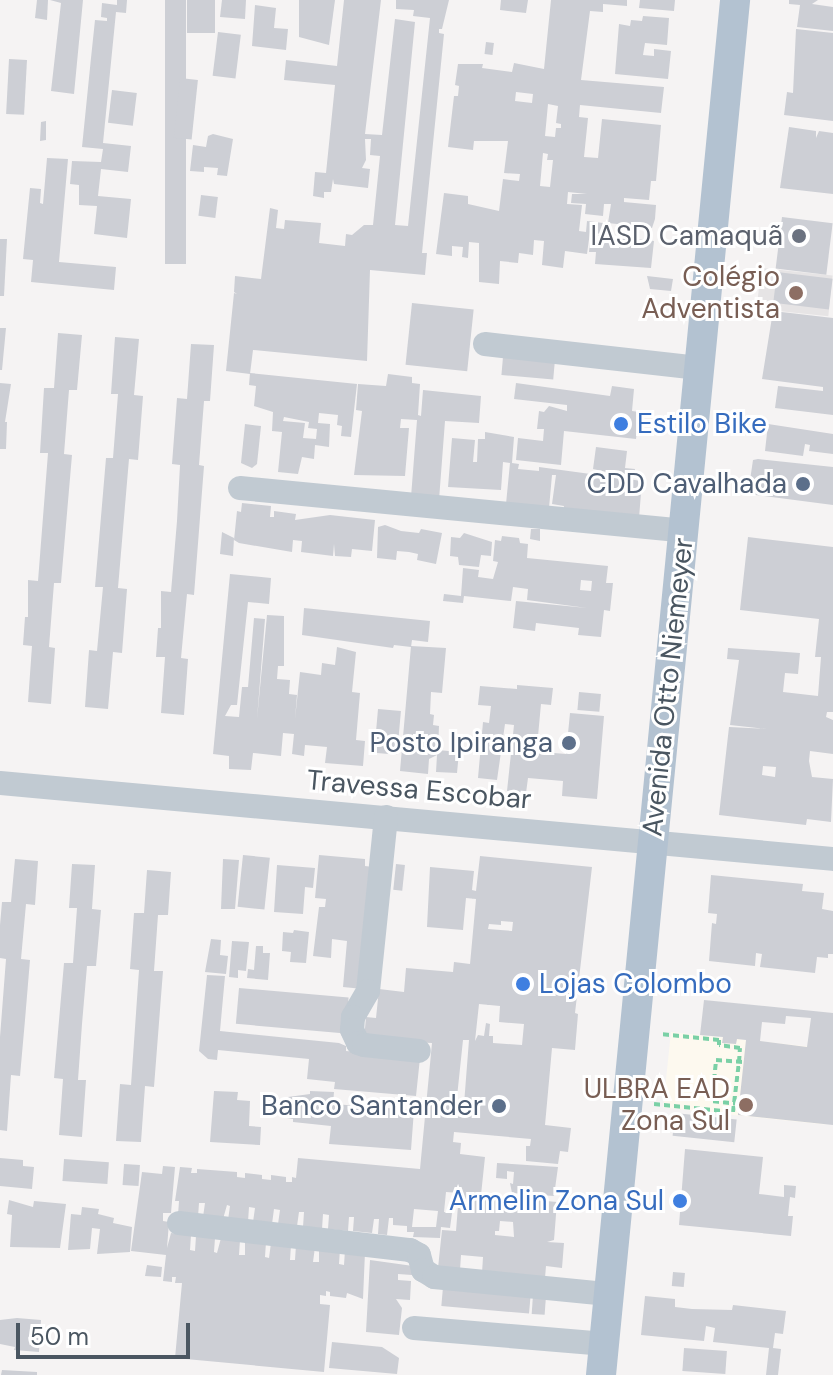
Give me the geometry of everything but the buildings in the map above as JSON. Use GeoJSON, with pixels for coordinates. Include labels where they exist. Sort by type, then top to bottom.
{"type":"FeatureCollection","features":[{"type":"Feature","properties":{"kind":"main road","name":"Avenida Otto Niemeyer"},"geometry":{"type":"LineString","coordinates":[[601,1375],[735,0]]}},
{"type":"Feature","properties":{"kind":"street"},"geometry":{"type":"LineString","coordinates":[[485,344],[699,368]]}},
{"type":"Feature","properties":{"kind":"street"},"geometry":{"type":"LineString","coordinates":[[240,488],[683,531]]}},
{"type":"Feature","properties":{"kind":"street","name":"Travessa Escobar"},"geometry":{"type":"LineString","coordinates":[[0,783],[833,859]]}},
{"type":"Feature","properties":{"kind":"street"},"geometry":{"type":"LineString","coordinates":[[386,817],[368,991],[353,1017],[352,1030],[358,1043],[364,1045],[419,1051]]}},
{"type":"Feature","properties":{"kind":"street"},"geometry":{"type":"LineString","coordinates":[[179,1223],[410,1250],[419,1255],[423,1270],[434,1277],[608,1294]]}},
{"type":"Feature","properties":{"kind":"street"},"geometry":{"type":"LineString","coordinates":[[414,1328],[605,1344]]}},
{"type":"Feature","properties":{"kind":"path"},"geometry":{"type":"LineString","coordinates":[[627,1102],[733,1112],[737,1104],[740,1048],[719,1045],[719,1040],[634,1031]]}},
{"type":"Feature","properties":{"kind":"path"},"geometry":{"type":"LineString","coordinates":[[737,1104],[711,1101],[716,1060],[741,1062]]}},
{"type":"Feature","properties":{"kind":"shaded area","name":"Colégio Adventista"},"geometry":{"type":"Polygon","coordinates":[[[761,268],[833,276],[828,316],[757,309],[761,268]]]}},
{"type":"Feature","properties":{"kind":"shaded area"},"geometry":{"type":"Polygon","coordinates":[[[671,1032],[833,1049],[825,1125],[663,1108],[671,1032]]]}},
{"type":"Feature","properties":{"kind":"place","name":"IASD Camaquã"},"geometry":{"type":"Point","coordinates":[799,236]}},
{"type":"Feature","properties":{"kind":"place","name":"Colégio Adventista"},"geometry":{"type":"Point","coordinates":[796,293]}},
{"type":"Feature","properties":{"kind":"place","name":"Estilo Bike"},"geometry":{"type":"Point","coordinates":[621,424]}},
{"type":"Feature","properties":{"kind":"place","name":"CDD Cavalhada"},"geometry":{"type":"Point","coordinates":[803,484]}},
{"type":"Feature","properties":{"kind":"place","name":"Posto Ipiranga"},"geometry":{"type":"Point","coordinates":[569,743]}},
{"type":"Feature","properties":{"kind":"place","name":"Lojas Colombo"},"geometry":{"type":"Point","coordinates":[523,984]}},
{"type":"Feature","properties":{"kind":"place","name":"ULBRA EAD Zona Sul"},"geometry":{"type":"Point","coordinates":[746,1105]}},
{"type":"Feature","properties":{"kind":"place","name":"Banco Santander"},"geometry":{"type":"Point","coordinates":[499,1106]}},
{"type":"Feature","properties":{"kind":"place","name":"Armelin Zona Sul"},"geometry":{"type":"Point","coordinates":[680,1201]}}]}
